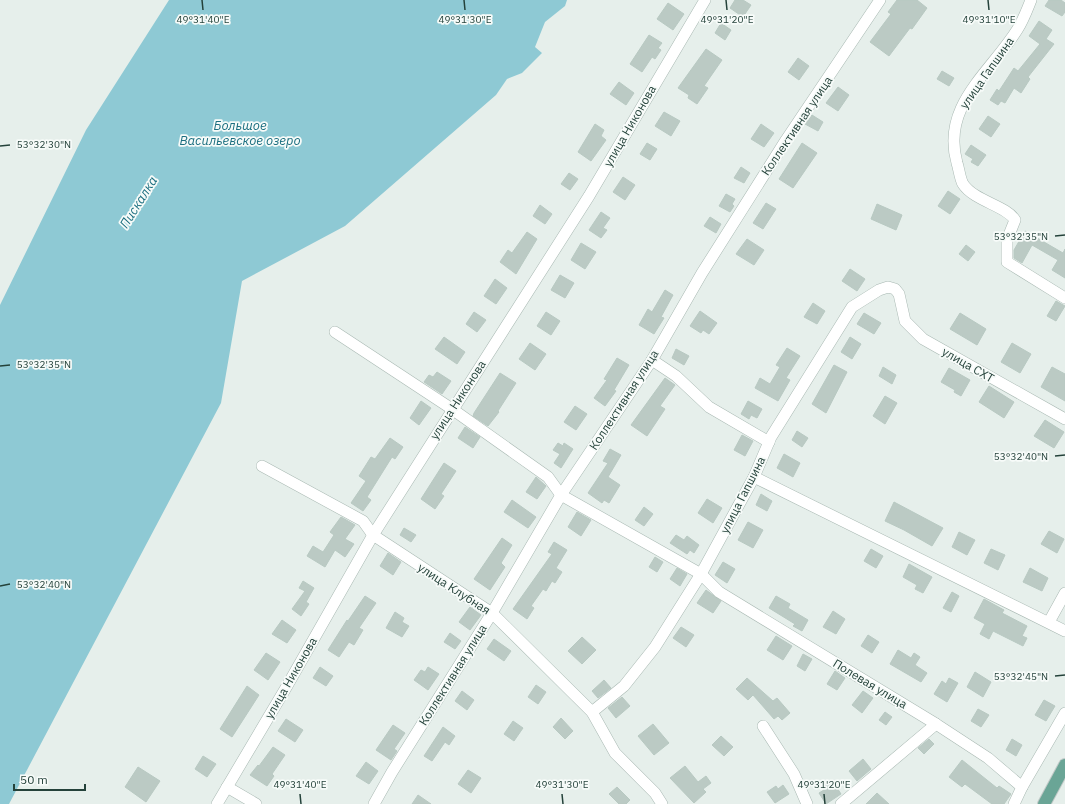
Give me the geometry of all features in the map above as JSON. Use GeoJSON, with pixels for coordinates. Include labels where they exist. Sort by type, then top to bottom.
{"type":"FeatureCollection","features":[{"type":"Feature","properties":{"kind":"main road"},"geometry":{"type":"LineString","coordinates":[[1044,804],[1065,765]]}},
{"type":"Feature","properties":{"kind":"street","name":"улица Никонова"},"geometry":{"type":"LineString","coordinates":[[217,804],[373,535],[589,196],[705,0]]}},
{"type":"Feature","properties":{"kind":"street","name":"Коллективная улица"},"geometry":{"type":"LineString","coordinates":[[374,804],[392,772],[492,613],[561,495],[652,360],[702,273],[786,140],[880,0]]}},
{"type":"Feature","properties":{"kind":"street","name":"улица Гапшина"},"geometry":{"type":"LineString","coordinates":[[1031,0],[1017,30],[961,105],[954,128],[953,148],[963,184],[983,201],[1012,215],[1015,220],[1006,240],[1007,262],[1065,298]]}},
{"type":"Feature","properties":{"kind":"street","name":"улица Гапшина"},"geometry":{"type":"LineString","coordinates":[[592,712],[624,686],[650,652],[701,574],[754,476],[769,442],[852,307],[880,290],[888,287],[895,289]]}},
{"type":"Feature","properties":{"kind":"street","name":"улица СХТ"},"geometry":{"type":"LineString","coordinates":[[895,289],[899,294],[906,321],[923,339],[1065,419]]}},
{"type":"Feature","properties":{"kind":"street"},"geometry":{"type":"LineString","coordinates":[[335,332],[452,409],[548,477],[561,495]]}},
{"type":"Feature","properties":{"kind":"street"},"geometry":{"type":"LineString","coordinates":[[652,360],[676,376],[709,407],[769,442]]}},
{"type":"Feature","properties":{"kind":"street","name":"улица Клубная"},"geometry":{"type":"LineString","coordinates":[[262,466],[363,521],[373,535],[492,613],[592,712],[615,753],[655,793],[662,804]]}},
{"type":"Feature","properties":{"kind":"street"},"geometry":{"type":"LineString","coordinates":[[754,476],[1065,631]]}},
{"type":"Feature","properties":{"kind":"street","name":"Полевая улица"},"geometry":{"type":"LineString","coordinates":[[561,495],[701,574],[720,592],[936,724],[988,758],[1022,787]]}},
{"type":"Feature","properties":{"kind":"street"},"geometry":{"type":"LineString","coordinates":[[1049,622],[1065,593]]}},
{"type":"Feature","properties":{"kind":"street"},"geometry":{"type":"LineString","coordinates":[[1014,804],[1022,787],[1065,713]]}},
{"type":"Feature","properties":{"kind":"street"},"geometry":{"type":"LineString","coordinates":[[841,804],[936,724]]}},
{"type":"Feature","properties":{"kind":"street"},"geometry":{"type":"LineString","coordinates":[[763,726],[794,774],[807,804]]}},
{"type":"Feature","properties":{"kind":"street"},"geometry":{"type":"LineString","coordinates":[[226,787],[256,804]]}},
{"type":"Feature","properties":{"kind":"water","name":"Большое Васильевское озеро"},"geometry":{"type":"Polygon","coordinates":[[[169,0],[567,0],[565,6],[545,22],[535,47],[542,53],[522,73],[507,79],[496,95],[345,226],[242,281],[221,403],[9,804],[0,804],[0,305],[86,130],[169,0]]]}},
{"type":"Feature","properties":{"kind":"building"},"geometry":{"type":"Polygon","coordinates":[[[735,0],[743,0],[751,5],[743,17],[730,8],[735,0]]]}},
{"type":"Feature","properties":{"kind":"building"},"geometry":{"type":"Polygon","coordinates":[[[897,0],[917,0],[927,8],[912,29],[910,28],[889,56],[870,42],[891,14],[888,12],[897,0]]]}},
{"type":"Feature","properties":{"kind":"building"},"geometry":{"type":"Polygon","coordinates":[[[1049,0],[1061,0],[1065,3],[1065,12],[1062,16],[1045,6],[1049,0]]]}},
{"type":"Feature","properties":{"kind":"building"},"geometry":{"type":"Polygon","coordinates":[[[668,3],[684,14],[673,30],[657,19],[668,3]]]}},
{"type":"Feature","properties":{"kind":"building"},"geometry":{"type":"Polygon","coordinates":[[[1039,21],[1052,30],[1046,39],[1054,44],[1028,77],[1030,79],[1021,93],[1014,88],[1005,103],[1001,101],[998,105],[990,100],[997,89],[999,91],[1014,68],[1018,71],[1040,44],[1029,36],[1039,21]]]}},
{"type":"Feature","properties":{"kind":"building"},"geometry":{"type":"Polygon","coordinates":[[[721,23],[731,30],[725,40],[715,33],[721,23]]]}},
{"type":"Feature","properties":{"kind":"building"},"geometry":{"type":"Polygon","coordinates":[[[649,35],[662,43],[658,48],[661,50],[655,59],[652,57],[642,72],[630,64],[649,35]]]}},
{"type":"Feature","properties":{"kind":"building"},"geometry":{"type":"Polygon","coordinates":[[[706,49],[722,60],[704,86],[708,88],[697,104],[688,98],[689,95],[678,88],[706,49]]]}},
{"type":"Feature","properties":{"kind":"building"},"geometry":{"type":"Polygon","coordinates":[[[798,58],[809,66],[799,80],[788,72],[798,58]]]}},
{"type":"Feature","properties":{"kind":"building"},"geometry":{"type":"Polygon","coordinates":[[[942,71],[954,78],[949,86],[937,79],[942,71]]]}},
{"type":"Feature","properties":{"kind":"building"},"geometry":{"type":"Polygon","coordinates":[[[619,82],[634,93],[626,105],[610,94],[619,82]]]}},
{"type":"Feature","properties":{"kind":"building"},"geometry":{"type":"Polygon","coordinates":[[[838,87],[849,95],[838,111],[826,103],[838,87]]]}},
{"type":"Feature","properties":{"kind":"building"},"geometry":{"type":"Polygon","coordinates":[[[664,112],[680,121],[671,136],[655,126],[664,112]]]}},
{"type":"Feature","properties":{"kind":"building"},"geometry":{"type":"Polygon","coordinates":[[[812,115],[823,122],[818,131],[805,124],[812,115]]]}},
{"type":"Feature","properties":{"kind":"building"},"geometry":{"type":"Polygon","coordinates":[[[988,116],[1000,124],[991,137],[979,129],[988,116]]]}},
{"type":"Feature","properties":{"kind":"building"},"geometry":{"type":"Polygon","coordinates":[[[595,124],[604,130],[601,136],[606,140],[591,161],[578,152],[595,124]]]}},
{"type":"Feature","properties":{"kind":"building"},"geometry":{"type":"Polygon","coordinates":[[[761,124],[774,133],[764,147],[751,139],[761,124]]]}},
{"type":"Feature","properties":{"kind":"building"},"geometry":{"type":"Polygon","coordinates":[[[647,143],[657,149],[650,160],[640,154],[647,143]]]}},
{"type":"Feature","properties":{"kind":"building"},"geometry":{"type":"Polygon","coordinates":[[[802,143],[817,153],[793,188],[779,179],[802,143]]]}},
{"type":"Feature","properties":{"kind":"building"},"geometry":{"type":"Polygon","coordinates":[[[971,145],[986,155],[978,166],[971,162],[973,159],[965,154],[971,145]]]}},
{"type":"Feature","properties":{"kind":"building"},"geometry":{"type":"Polygon","coordinates":[[[741,167],[750,173],[744,183],[734,178],[741,167]]]}},
{"type":"Feature","properties":{"kind":"building"},"geometry":{"type":"Polygon","coordinates":[[[569,173],[578,179],[570,190],[561,184],[569,173]]]}},
{"type":"Feature","properties":{"kind":"building"},"geometry":{"type":"Polygon","coordinates":[[[623,177],[635,185],[625,200],[613,192],[623,177]]]}},
{"type":"Feature","properties":{"kind":"building"},"geometry":{"type":"Polygon","coordinates":[[[948,191],[960,199],[950,214],[938,206],[948,191]]]}},
{"type":"Feature","properties":{"kind":"building"},"geometry":{"type":"Polygon","coordinates":[[[726,194],[735,199],[732,204],[734,206],[730,212],[719,206],[726,194]]]}},
{"type":"Feature","properties":{"kind":"building"},"geometry":{"type":"Polygon","coordinates":[[[766,203],[776,209],[763,229],[753,223],[766,203]]]}},
{"type":"Feature","properties":{"kind":"building"},"geometry":{"type":"Polygon","coordinates":[[[877,204],[902,215],[896,230],[871,219],[877,204]]]}},
{"type":"Feature","properties":{"kind":"building"},"geometry":{"type":"Polygon","coordinates":[[[540,205],[552,214],[545,224],[533,216],[540,205]]]}},
{"type":"Feature","properties":{"kind":"building"},"geometry":{"type":"Polygon","coordinates":[[[601,212],[610,218],[603,228],[607,230],[601,238],[589,230],[601,212]]]}},
{"type":"Feature","properties":{"kind":"building"},"geometry":{"type":"Polygon","coordinates":[[[710,217],[721,224],[716,233],[704,226],[710,217]]]}},
{"type":"Feature","properties":{"kind":"building"},"geometry":{"type":"Polygon","coordinates":[[[1025,231],[1063,253],[1065,249],[1065,278],[1052,270],[1058,260],[1032,245],[1022,263],[1014,258],[1014,250],[1025,231]]]}},
{"type":"Feature","properties":{"kind":"building"},"geometry":{"type":"Polygon","coordinates":[[[527,232],[537,239],[516,274],[500,262],[508,250],[512,253],[527,232]]]}},
{"type":"Feature","properties":{"kind":"building"},"geometry":{"type":"Polygon","coordinates":[[[747,239],[764,250],[754,265],[736,254],[747,239]]]}},
{"type":"Feature","properties":{"kind":"building"},"geometry":{"type":"Polygon","coordinates":[[[581,243],[596,252],[585,269],[571,260],[581,243]]]}},
{"type":"Feature","properties":{"kind":"building"},"geometry":{"type":"Polygon","coordinates":[[[966,245],[975,252],[968,261],[959,254],[966,245]]]}},
{"type":"Feature","properties":{"kind":"building"},"geometry":{"type":"Polygon","coordinates":[[[850,269],[865,279],[857,291],[842,281],[850,269]]]}},
{"type":"Feature","properties":{"kind":"building"},"geometry":{"type":"Polygon","coordinates":[[[560,275],[574,283],[565,298],[551,290],[560,275]]]}},
{"type":"Feature","properties":{"kind":"building"},"geometry":{"type":"Polygon","coordinates":[[[495,279],[507,288],[496,304],[484,296],[495,279]]]}},
{"type":"Feature","properties":{"kind":"building"},"geometry":{"type":"Polygon","coordinates":[[[665,290],[673,295],[661,317],[664,318],[654,334],[639,325],[648,309],[652,312],[665,290]]]}},
{"type":"Feature","properties":{"kind":"building"},"geometry":{"type":"Polygon","coordinates":[[[1056,301],[1065,306],[1056,321],[1047,316],[1056,301]]]}},
{"type":"Feature","properties":{"kind":"building"},"geometry":{"type":"Polygon","coordinates":[[[813,303],[825,311],[817,324],[804,317],[813,303]]]}},
{"type":"Feature","properties":{"kind":"building"},"geometry":{"type":"Polygon","coordinates":[[[700,311],[717,323],[709,334],[703,330],[701,333],[690,326],[700,311]]]}},
{"type":"Feature","properties":{"kind":"building"},"geometry":{"type":"Polygon","coordinates":[[[474,312],[486,320],[477,332],[466,324],[474,312]]]}},
{"type":"Feature","properties":{"kind":"building"},"geometry":{"type":"Polygon","coordinates":[[[546,312],[560,321],[551,335],[537,326],[546,312]]]}},
{"type":"Feature","properties":{"kind":"building"},"geometry":{"type":"Polygon","coordinates":[[[864,313],[881,323],[874,334],[857,324],[864,313]]]}},
{"type":"Feature","properties":{"kind":"building"},"geometry":{"type":"Polygon","coordinates":[[[960,313],[986,329],[977,345],[950,329],[960,313]]]}},
{"type":"Feature","properties":{"kind":"building"},"geometry":{"type":"Polygon","coordinates":[[[444,337],[465,352],[457,364],[435,349],[444,337]]]}},
{"type":"Feature","properties":{"kind":"building"},"geometry":{"type":"Polygon","coordinates":[[[850,337],[861,344],[852,359],[841,352],[850,337]]]}},
{"type":"Feature","properties":{"kind":"building"},"geometry":{"type":"Polygon","coordinates":[[[530,343],[546,354],[535,370],[519,359],[530,343]]]}},
{"type":"Feature","properties":{"kind":"building"},"geometry":{"type":"Polygon","coordinates":[[[1012,343],[1031,354],[1020,373],[1001,362],[1012,343]]]}},
{"type":"Feature","properties":{"kind":"building"},"geometry":{"type":"Polygon","coordinates":[[[787,348],[800,356],[786,378],[790,380],[778,401],[755,388],[760,378],[770,384],[780,367],[776,365],[787,348]]]}},
{"type":"Feature","properties":{"kind":"building"},"geometry":{"type":"Polygon","coordinates":[[[676,349],[689,356],[684,365],[672,358],[676,349]]]}},
{"type":"Feature","properties":{"kind":"building"},"geometry":{"type":"Polygon","coordinates":[[[617,358],[629,365],[614,390],[616,391],[605,406],[594,398],[607,380],[604,379],[617,358]]]}},
{"type":"Feature","properties":{"kind":"building"},"geometry":{"type":"Polygon","coordinates":[[[834,365],[847,372],[826,413],[812,404],[834,365]]]}},
{"type":"Feature","properties":{"kind":"building"},"geometry":{"type":"Polygon","coordinates":[[[883,367],[896,375],[892,384],[879,376],[883,367]]]}},
{"type":"Feature","properties":{"kind":"building"},"geometry":{"type":"Polygon","coordinates":[[[1052,367],[1065,374],[1065,401],[1041,387],[1052,367]]]}},
{"type":"Feature","properties":{"kind":"building"},"geometry":{"type":"Polygon","coordinates":[[[949,368],[970,380],[961,396],[954,392],[955,390],[941,382],[949,368]]]}},
{"type":"Feature","properties":{"kind":"building"},"geometry":{"type":"Polygon","coordinates":[[[437,372],[451,381],[442,394],[424,382],[429,375],[433,377],[437,372]]]}},
{"type":"Feature","properties":{"kind":"building"},"geometry":{"type":"Polygon","coordinates":[[[500,373],[516,383],[498,411],[499,412],[488,426],[473,416],[500,373]]]}},
{"type":"Feature","properties":{"kind":"building"},"geometry":{"type":"Polygon","coordinates":[[[665,378],[675,385],[660,406],[665,409],[647,436],[631,425],[665,378]]]}},
{"type":"Feature","properties":{"kind":"building"},"geometry":{"type":"Polygon","coordinates":[[[989,386],[1014,402],[1004,418],[979,402],[989,386]]]}},
{"type":"Feature","properties":{"kind":"building"},"geometry":{"type":"Polygon","coordinates":[[[885,396],[897,403],[885,424],[873,416],[885,396]]]}},
{"type":"Feature","properties":{"kind":"building"},"geometry":{"type":"Polygon","coordinates":[[[421,401],[431,408],[419,425],[410,418],[421,401]]]}},
{"type":"Feature","properties":{"kind":"building"},"geometry":{"type":"Polygon","coordinates":[[[748,401],[762,409],[757,418],[751,415],[749,419],[741,414],[748,401]]]}},
{"type":"Feature","properties":{"kind":"building"},"geometry":{"type":"Polygon","coordinates":[[[575,406],[587,414],[576,430],[564,422],[575,406]]]}},
{"type":"Feature","properties":{"kind":"building"},"geometry":{"type":"Polygon","coordinates":[[[1045,420],[1064,432],[1054,448],[1034,436],[1045,420]]]}},
{"type":"Feature","properties":{"kind":"building"},"geometry":{"type":"Polygon","coordinates":[[[465,427],[480,437],[473,448],[458,438],[465,427]]]}},
{"type":"Feature","properties":{"kind":"building"},"geometry":{"type":"Polygon","coordinates":[[[797,431],[808,438],[802,447],[792,440],[797,431]]]}},
{"type":"Feature","properties":{"kind":"building"},"geometry":{"type":"Polygon","coordinates":[[[742,435],[753,441],[745,456],[734,450],[742,435]]]}},
{"type":"Feature","properties":{"kind":"building"},"geometry":{"type":"Polygon","coordinates":[[[390,438],[403,447],[395,459],[392,457],[367,497],[371,500],[363,511],[351,503],[366,481],[359,476],[371,457],[375,459],[390,438]]]}},
{"type":"Feature","properties":{"kind":"building"},"geometry":{"type":"Polygon","coordinates":[[[558,443],[563,446],[564,443],[573,449],[561,468],[554,463],[560,454],[553,450],[558,443]]]}},
{"type":"Feature","properties":{"kind":"building"},"geometry":{"type":"Polygon","coordinates":[[[610,449],[621,455],[608,477],[620,485],[609,503],[604,500],[602,503],[588,493],[608,463],[603,461],[610,449]]]}},
{"type":"Feature","properties":{"kind":"building"},"geometry":{"type":"Polygon","coordinates":[[[784,454],[800,463],[793,477],[777,468],[784,454]]]}},
{"type":"Feature","properties":{"kind":"building"},"geometry":{"type":"Polygon","coordinates":[[[444,463],[456,471],[441,494],[444,496],[435,509],[421,499],[444,463]]]}},
{"type":"Feature","properties":{"kind":"building"},"geometry":{"type":"Polygon","coordinates":[[[536,477],[546,486],[537,499],[526,492],[536,477]]]}},
{"type":"Feature","properties":{"kind":"building"},"geometry":{"type":"Polygon","coordinates":[[[761,494],[772,501],[767,511],[756,505],[761,494]]]}},
{"type":"Feature","properties":{"kind":"building"},"geometry":{"type":"Polygon","coordinates":[[[707,499],[722,508],[713,523],[698,513],[707,499]]]}},
{"type":"Feature","properties":{"kind":"building"},"geometry":{"type":"Polygon","coordinates":[[[512,500],[536,517],[528,528],[504,512],[512,500]]]}},
{"type":"Feature","properties":{"kind":"building"},"geometry":{"type":"Polygon","coordinates":[[[894,502],[943,528],[932,546],[885,521],[894,502]]]}},
{"type":"Feature","properties":{"kind":"building"},"geometry":{"type":"Polygon","coordinates":[[[644,507],[653,514],[644,526],[635,520],[644,507]]]}},
{"type":"Feature","properties":{"kind":"building"},"geometry":{"type":"Polygon","coordinates":[[[577,512],[591,520],[581,536],[568,527],[577,512]]]}},
{"type":"Feature","properties":{"kind":"building"},"geometry":{"type":"Polygon","coordinates":[[[341,517],[355,525],[345,539],[354,544],[345,557],[335,550],[325,567],[307,556],[313,546],[323,552],[334,535],[330,532],[341,517]]]}},
{"type":"Feature","properties":{"kind":"building"},"geometry":{"type":"Polygon","coordinates":[[[748,522],[763,530],[753,548],[738,540],[748,522]]]}},
{"type":"Feature","properties":{"kind":"building"},"geometry":{"type":"Polygon","coordinates":[[[404,528],[416,535],[411,542],[400,535],[404,528]]]}},
{"type":"Feature","properties":{"kind":"building"},"geometry":{"type":"Polygon","coordinates":[[[1049,531],[1064,539],[1057,553],[1041,544],[1049,531]]]}},
{"type":"Feature","properties":{"kind":"building"},"geometry":{"type":"Polygon","coordinates":[[[959,532],[975,540],[967,555],[952,547],[959,532]]]}},
{"type":"Feature","properties":{"kind":"building"},"geometry":{"type":"Polygon","coordinates":[[[676,535],[684,540],[687,536],[699,545],[694,553],[690,550],[687,554],[670,543],[676,535]]]}},
{"type":"Feature","properties":{"kind":"building"},"geometry":{"type":"Polygon","coordinates":[[[502,538],[512,545],[501,563],[505,567],[490,590],[474,579],[502,538]]]}},
{"type":"Feature","properties":{"kind":"building"},"geometry":{"type":"Polygon","coordinates":[[[554,542],[567,550],[556,568],[562,572],[555,583],[552,581],[546,591],[543,589],[531,606],[534,608],[527,619],[513,609],[552,554],[548,552],[554,542]]]}},
{"type":"Feature","properties":{"kind":"building"},"geometry":{"type":"Polygon","coordinates":[[[871,549],[883,556],[876,568],[864,561],[871,549]]]}},
{"type":"Feature","properties":{"kind":"building"},"geometry":{"type":"Polygon","coordinates":[[[991,549],[1005,555],[998,570],[984,563],[991,549]]]}},
{"type":"Feature","properties":{"kind":"building"},"geometry":{"type":"Polygon","coordinates":[[[388,553],[401,562],[393,575],[380,566],[388,553]]]}},
{"type":"Feature","properties":{"kind":"building"},"geometry":{"type":"Polygon","coordinates":[[[655,557],[663,562],[657,572],[649,567],[655,557]]]}},
{"type":"Feature","properties":{"kind":"building"},"geometry":{"type":"Polygon","coordinates":[[[723,562],[735,569],[727,583],[715,575],[723,562]]]}},
{"type":"Feature","properties":{"kind":"building"},"geometry":{"type":"Polygon","coordinates":[[[909,564],[932,577],[923,593],[915,589],[917,585],[903,577],[909,564]]]}},
{"type":"Feature","properties":{"kind":"building"},"geometry":{"type":"Polygon","coordinates":[[[677,568],[687,574],[680,586],[670,579],[677,568]]]}},
{"type":"Feature","properties":{"kind":"building"},"geometry":{"type":"Polygon","coordinates":[[[1030,568],[1048,578],[1042,591],[1023,582],[1030,568]]]}},
{"type":"Feature","properties":{"kind":"building"},"geometry":{"type":"Polygon","coordinates":[[[303,581],[314,588],[306,602],[309,604],[301,616],[292,609],[305,591],[299,588],[303,581]]]}},
{"type":"Feature","properties":{"kind":"building"},"geometry":{"type":"Polygon","coordinates":[[[706,590],[721,601],[713,613],[697,603],[706,590]]]}},
{"type":"Feature","properties":{"kind":"building"},"geometry":{"type":"Polygon","coordinates":[[[952,592],[959,596],[951,612],[943,608],[952,592]]]}},
{"type":"Feature","properties":{"kind":"building"},"geometry":{"type":"Polygon","coordinates":[[[365,596],[376,603],[359,628],[363,630],[354,645],[349,642],[339,657],[328,650],[347,620],[348,621],[365,596]]]}},
{"type":"Feature","properties":{"kind":"building"},"geometry":{"type":"Polygon","coordinates":[[[776,596],[790,604],[788,608],[808,620],[802,631],[793,626],[795,624],[769,608],[776,596]]]}},
{"type":"Feature","properties":{"kind":"building"},"geometry":{"type":"Polygon","coordinates":[[[984,599],[1004,610],[1002,613],[1027,626],[1022,636],[1027,638],[1023,646],[993,631],[989,639],[980,634],[985,624],[974,618],[984,599]]]}},
{"type":"Feature","properties":{"kind":"building"},"geometry":{"type":"Polygon","coordinates":[[[470,607],[481,615],[470,630],[459,622],[470,607]]]}},
{"type":"Feature","properties":{"kind":"building"},"geometry":{"type":"Polygon","coordinates":[[[833,611],[845,619],[836,634],[823,627],[833,611]]]}},
{"type":"Feature","properties":{"kind":"building"},"geometry":{"type":"Polygon","coordinates":[[[395,612],[404,618],[402,622],[409,626],[402,637],[386,628],[395,612]]]}},
{"type":"Feature","properties":{"kind":"building"},"geometry":{"type":"Polygon","coordinates":[[[282,620],[296,630],[287,643],[272,634],[282,620]]]}},
{"type":"Feature","properties":{"kind":"building"},"geometry":{"type":"Polygon","coordinates":[[[681,627],[694,635],[686,647],[673,638],[681,627]]]}},
{"type":"Feature","properties":{"kind":"building"},"geometry":{"type":"Polygon","coordinates":[[[450,633],[461,641],[455,649],[444,642],[450,633]]]}},
{"type":"Feature","properties":{"kind":"building"},"geometry":{"type":"Polygon","coordinates":[[[868,635],[879,642],[872,653],[861,646],[868,635]]]}},
{"type":"Feature","properties":{"kind":"building"},"geometry":{"type":"Polygon","coordinates":[[[776,636],[792,646],[783,660],[767,650],[776,636]]]}},
{"type":"Feature","properties":{"kind":"building"},"geometry":{"type":"Polygon","coordinates":[[[582,637],[596,650],[582,664],[568,651],[582,637]]]}},
{"type":"Feature","properties":{"kind":"building"},"geometry":{"type":"Polygon","coordinates":[[[494,639],[511,651],[504,661],[487,649],[494,639]]]}},
{"type":"Feature","properties":{"kind":"building"},"geometry":{"type":"Polygon","coordinates":[[[898,650],[911,658],[914,653],[920,657],[915,665],[927,673],[921,682],[890,664],[898,650]]]}},
{"type":"Feature","properties":{"kind":"building"},"geometry":{"type":"Polygon","coordinates":[[[266,653],[280,662],[268,680],[254,670],[266,653]]]}},
{"type":"Feature","properties":{"kind":"building"},"geometry":{"type":"Polygon","coordinates":[[[803,654],[812,659],[805,671],[797,666],[803,654]]]}},
{"type":"Feature","properties":{"kind":"building"},"geometry":{"type":"Polygon","coordinates":[[[320,667],[333,676],[326,686],[313,678],[320,667]]]}},
{"type":"Feature","properties":{"kind":"building"},"geometry":{"type":"Polygon","coordinates":[[[428,667],[439,674],[428,690],[414,680],[421,670],[425,672],[428,667]]]}},
{"type":"Feature","properties":{"kind":"building"},"geometry":{"type":"Polygon","coordinates":[[[835,671],[845,678],[837,690],[827,684],[835,671]]]}},
{"type":"Feature","properties":{"kind":"building"},"geometry":{"type":"Polygon","coordinates":[[[975,672],[991,682],[983,697],[967,687],[975,672]]]}},
{"type":"Feature","properties":{"kind":"building"},"geometry":{"type":"Polygon","coordinates":[[[747,678],[773,701],[777,698],[790,713],[782,720],[778,716],[774,719],[753,695],[748,700],[736,689],[747,678]]]}},
{"type":"Feature","properties":{"kind":"building"},"geometry":{"type":"Polygon","coordinates":[[[949,678],[958,683],[947,702],[934,694],[942,681],[946,684],[949,678]]]}},
{"type":"Feature","properties":{"kind":"building"},"geometry":{"type":"Polygon","coordinates":[[[604,680],[611,688],[598,698],[592,691],[604,680]]]}},
{"type":"Feature","properties":{"kind":"building"},"geometry":{"type":"Polygon","coordinates":[[[536,685],[546,692],[538,704],[528,697],[536,685]]]}},
{"type":"Feature","properties":{"kind":"building"},"geometry":{"type":"Polygon","coordinates":[[[247,686],[259,695],[232,737],[220,729],[247,686]]]}},
{"type":"Feature","properties":{"kind":"building"},"geometry":{"type":"Polygon","coordinates":[[[462,691],[474,700],[467,710],[455,701],[462,691]]]}},
{"type":"Feature","properties":{"kind":"building"},"geometry":{"type":"Polygon","coordinates":[[[863,691],[873,698],[862,713],[852,705],[863,691]]]}},
{"type":"Feature","properties":{"kind":"building"},"geometry":{"type":"Polygon","coordinates":[[[622,697],[630,706],[616,718],[608,708],[622,697]]]}},
{"type":"Feature","properties":{"kind":"building"},"geometry":{"type":"Polygon","coordinates":[[[1044,700],[1055,706],[1046,721],[1035,715],[1044,700]]]}},
{"type":"Feature","properties":{"kind":"building"},"geometry":{"type":"Polygon","coordinates":[[[978,709],[989,715],[981,727],[971,721],[978,709]]]}},
{"type":"Feature","properties":{"kind":"building"},"geometry":{"type":"Polygon","coordinates":[[[885,712],[892,717],[886,725],[879,720],[885,712]]]}},
{"type":"Feature","properties":{"kind":"building"},"geometry":{"type":"Polygon","coordinates":[[[561,718],[573,731],[565,739],[553,727],[561,718]]]}},
{"type":"Feature","properties":{"kind":"building"},"geometry":{"type":"Polygon","coordinates":[[[286,719],[303,730],[295,742],[278,731],[286,719]]]}},
{"type":"Feature","properties":{"kind":"building"},"geometry":{"type":"Polygon","coordinates":[[[513,721],[523,728],[514,741],[504,734],[513,721]]]}},
{"type":"Feature","properties":{"kind":"building"},"geometry":{"type":"Polygon","coordinates":[[[653,724],[669,743],[654,755],[638,736],[653,724]]]}},
{"type":"Feature","properties":{"kind":"building"},"geometry":{"type":"Polygon","coordinates":[[[393,725],[405,733],[394,749],[397,751],[391,760],[376,750],[393,725]]]}},
{"type":"Feature","properties":{"kind":"building"},"geometry":{"type":"Polygon","coordinates":[[[443,727],[455,736],[449,745],[445,742],[432,761],[424,756],[443,727]]]}},
{"type":"Feature","properties":{"kind":"building"},"geometry":{"type":"Polygon","coordinates":[[[721,736],[733,747],[724,756],[712,745],[721,736]]]}},
{"type":"Feature","properties":{"kind":"building"},"geometry":{"type":"Polygon","coordinates":[[[929,739],[934,744],[924,754],[918,748],[929,739]]]}},
{"type":"Feature","properties":{"kind":"building"},"geometry":{"type":"Polygon","coordinates":[[[1012,739],[1022,745],[1016,756],[1006,750],[1012,739]]]}},
{"type":"Feature","properties":{"kind":"building"},"geometry":{"type":"Polygon","coordinates":[[[273,747],[285,755],[272,774],[274,776],[267,786],[250,775],[258,765],[259,766],[273,747]]]}},
{"type":"Feature","properties":{"kind":"building"},"geometry":{"type":"Polygon","coordinates":[[[203,756],[216,764],[207,777],[195,769],[203,756]]]}},
{"type":"Feature","properties":{"kind":"building"},"geometry":{"type":"Polygon","coordinates":[[[863,759],[871,769],[857,781],[849,771],[863,759]]]}},
{"type":"Feature","properties":{"kind":"building"},"geometry":{"type":"Polygon","coordinates":[[[962,760],[997,788],[999,786],[1011,794],[1004,804],[992,804],[965,784],[962,787],[949,777],[962,760]]]}},
{"type":"Feature","properties":{"kind":"building"},"geometry":{"type":"Polygon","coordinates":[[[366,762],[378,771],[369,784],[356,776],[366,762]]]}},
{"type":"Feature","properties":{"kind":"building"},"geometry":{"type":"Polygon","coordinates":[[[685,766],[698,782],[706,776],[711,783],[703,789],[706,792],[694,803],[670,778],[685,766]]]}},
{"type":"Feature","properties":{"kind":"building"},"geometry":{"type":"Polygon","coordinates":[[[138,767],[160,781],[146,802],[125,787],[138,767]]]}},
{"type":"Feature","properties":{"kind":"building"},"geometry":{"type":"Polygon","coordinates":[[[468,770],[481,778],[471,793],[458,784],[468,770]]]}},
{"type":"Feature","properties":{"kind":"building"},"geometry":{"type":"Polygon","coordinates":[[[832,780],[841,794],[826,804],[819,793],[824,790],[822,786],[832,780]]]}},
{"type":"Feature","properties":{"kind":"building"},"geometry":{"type":"Polygon","coordinates":[[[783,785],[789,794],[775,803],[767,792],[776,786],[778,789],[783,785]]]}},
{"type":"Feature","properties":{"kind":"building"},"geometry":{"type":"Polygon","coordinates":[[[617,787],[630,800],[626,804],[619,804],[609,794],[617,787]]]}},
{"type":"Feature","properties":{"kind":"building"},"geometry":{"type":"Polygon","coordinates":[[[877,793],[889,804],[866,804],[877,793]]]}},
{"type":"Feature","properties":{"kind":"building"},"geometry":{"type":"Polygon","coordinates":[[[418,795],[431,804],[412,804],[418,795]]]}},
{"type":"Feature","properties":{"kind":"water label","name":"Пискалка"},"geometry":{"type":"Point","coordinates":[138,202]}}]}
